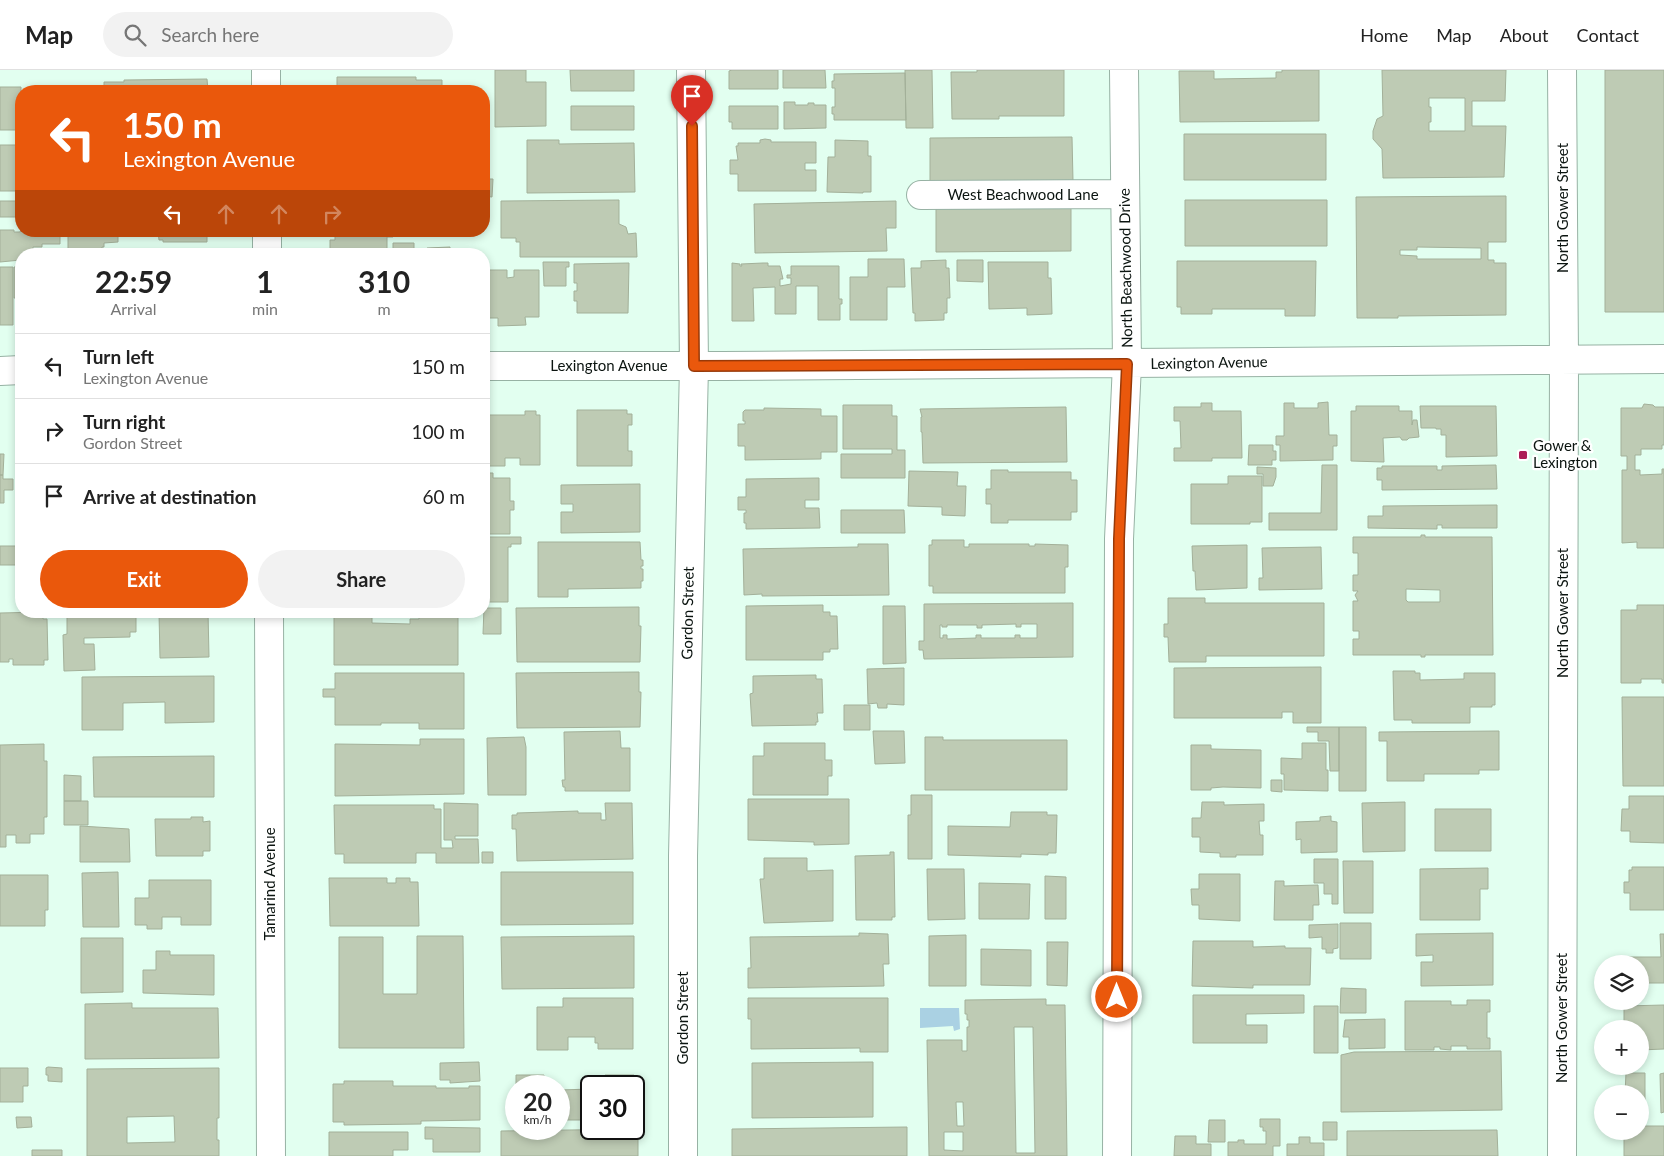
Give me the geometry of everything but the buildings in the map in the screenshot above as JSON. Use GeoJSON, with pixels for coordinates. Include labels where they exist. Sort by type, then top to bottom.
{"type":"FeatureCollection","features":[{"type":"Feature","properties":{"kind":"street"},"geometry":{"type":"LineString","coordinates":[[266,70],[266,85]]}},
{"type":"Feature","properties":{"kind":"street","name":"Gordon Street"},"geometry":{"type":"LineString","coordinates":[[683,1156],[683,856],[694,366],[691,70]]}},
{"type":"Feature","properties":{"kind":"street","name":"North Beachwood Drive"},"geometry":{"type":"LineString","coordinates":[[1117,1156],[1119,539],[1127,364],[1124,70]]}},
{"type":"Feature","properties":{"kind":"street","name":"North Gower Street"},"geometry":{"type":"LineString","coordinates":[[1562,70],[1564,359],[1562,1156]]}},
{"type":"Feature","properties":{"kind":"street","name":"West Beachwood Lane"},"geometry":{"type":"LineString","coordinates":[[921,195],[1125,194]]}},
{"type":"Feature","properties":{"kind":"street","name":"Lexington Avenue"},"geometry":{"type":"LineString","coordinates":[[490,366],[1127,364],[1564,359],[1664,360]]}},
{"type":"Feature","properties":{"kind":"street"},"geometry":{"type":"LineString","coordinates":[[0,371],[15,370]]}},
{"type":"Feature","properties":{"kind":"street","name":"Tamarind Avenue"},"geometry":{"type":"LineString","coordinates":[[269,618],[271,1156]]}},
{"type":"Feature","properties":{"kind":"water"},"geometry":{"type":"Polygon","coordinates":[[[920,1008],[959,1008],[960,1029],[954,1031],[953,1026],[920,1028],[920,1008]]]}},
{"type":"Feature","properties":{"kind":"place","name":"Gower & Lexington"},"geometry":{"type":"Point","coordinates":[1523,455]}},
{"type":"Feature","properties":{"kind":"route"},"geometry":{"type":"LineString","coordinates":[[692,126],[694,366],[1127,364],[1119,539],[1117,997]]}}]}
